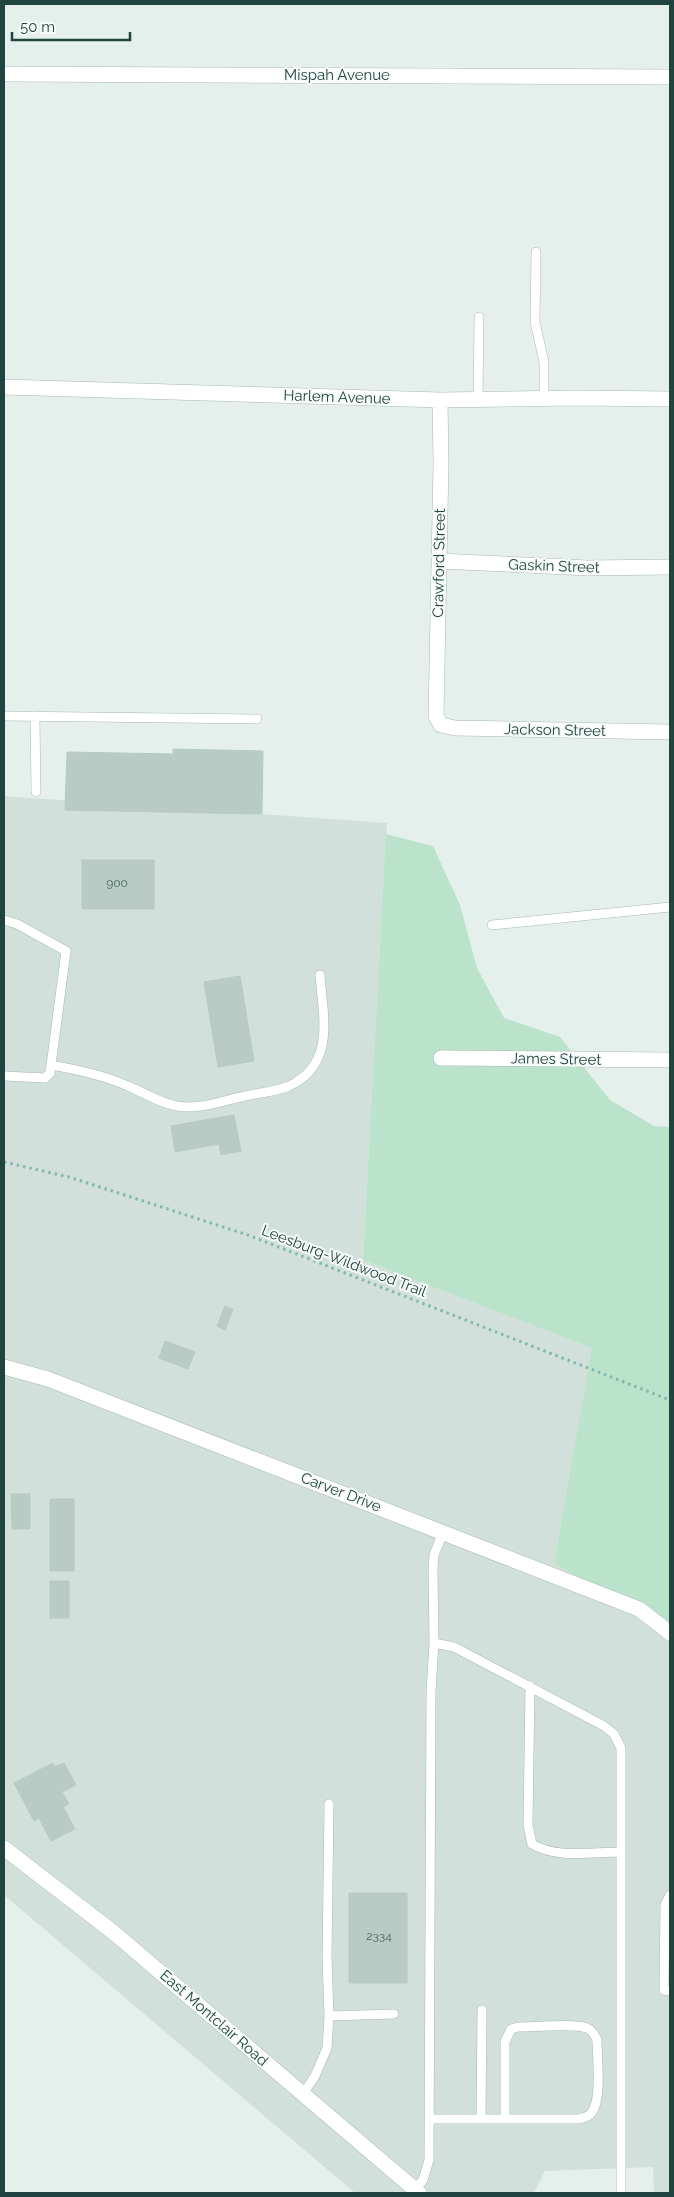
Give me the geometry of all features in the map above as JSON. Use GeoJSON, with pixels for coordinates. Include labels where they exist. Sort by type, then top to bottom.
{"type":"FeatureCollection","features":[{"type":"Feature","properties":{"kind":"street","name":"Mispah Avenue"},"geometry":{"type":"LineString","coordinates":[[4,74],[670,76]]}},
{"type":"Feature","properties":{"kind":"street","name":"Harlem Avenue"},"geometry":{"type":"LineString","coordinates":[[4,387],[440,400],[544,398],[670,399]]}},
{"type":"Feature","properties":{"kind":"street","name":"Crawford Street"},"geometry":{"type":"LineString","coordinates":[[440,400],[436,716],[441,724]]}},
{"type":"Feature","properties":{"kind":"street","name":"Gaskin Street"},"geometry":{"type":"LineString","coordinates":[[439,561],[588,568],[670,567]]}},
{"type":"Feature","properties":{"kind":"street","name":"Jackson Street"},"geometry":{"type":"LineString","coordinates":[[441,724],[455,728],[670,732]]}},
{"type":"Feature","properties":{"kind":"street","name":"James Street"},"geometry":{"type":"LineString","coordinates":[[442,1058],[670,1060]]}},
{"type":"Feature","properties":{"kind":"street","name":"Carver Drive"},"geometry":{"type":"LineString","coordinates":[[4,1368],[48,1379],[638,1609],[670,1633]]}},
{"type":"Feature","properties":{"kind":"street","name":"East Montclair Road"},"geometry":{"type":"LineString","coordinates":[[4,1848],[113,1932],[417,2191]]}},
{"type":"Feature","properties":{"kind":"lane"},"geometry":{"type":"LineString","coordinates":[[536,252],[535,322],[544,362],[544,398]]}},
{"type":"Feature","properties":{"kind":"lane"},"geometry":{"type":"LineString","coordinates":[[478,400],[479,317]]}},
{"type":"Feature","properties":{"kind":"lane"},"geometry":{"type":"LineString","coordinates":[[4,716],[257,719]]}},
{"type":"Feature","properties":{"kind":"lane"},"geometry":{"type":"LineString","coordinates":[[35,716],[36,792]]}},
{"type":"Feature","properties":{"kind":"lane"},"geometry":{"type":"LineString","coordinates":[[492,925],[670,906]]}},
{"type":"Feature","properties":{"kind":"lane"},"geometry":{"type":"LineString","coordinates":[[4,920],[17,924],[66,951],[50,1073],[45,1078],[4,1076]]}},
{"type":"Feature","properties":{"kind":"lane"},"geometry":{"type":"LineString","coordinates":[[51,1065],[128,1085],[157,1101],[179,1107],[205,1105],[288,1086],[309,1073],[322,1054],[324,1028],[320,975]]}},
{"type":"Feature","properties":{"kind":"lane"},"geometry":{"type":"LineString","coordinates":[[417,2191],[423,2180],[429,2160],[431,1691],[434,1643],[432,1569],[434,1555],[443,1532]]}},
{"type":"Feature","properties":{"kind":"lane"},"geometry":{"type":"LineString","coordinates":[[434,1643],[454,1647],[604,1726],[614,1734],[621,1748],[621,2193]]}},
{"type":"Feature","properties":{"kind":"lane"},"geometry":{"type":"LineString","coordinates":[[530,1686],[528,1826],[532,1844],[540,1849],[553,1852],[621,1852]]}},
{"type":"Feature","properties":{"kind":"lane"},"geometry":{"type":"LineString","coordinates":[[303,2094],[315,2076],[326,2048],[329,2016],[326,1957],[329,1804]]}},
{"type":"Feature","properties":{"kind":"lane"},"geometry":{"type":"LineString","coordinates":[[670,1895],[665,1905],[664,1990],[670,1991]]}},
{"type":"Feature","properties":{"kind":"lane"},"geometry":{"type":"LineString","coordinates":[[481,2119],[482,2010]]}},
{"type":"Feature","properties":{"kind":"lane"},"geometry":{"type":"LineString","coordinates":[[329,2016],[394,2014]]}},
{"type":"Feature","properties":{"kind":"lane"},"geometry":{"type":"LineString","coordinates":[[429,2119],[481,2119],[505,2119],[578,2119],[587,2117],[593,2111],[597,2099],[597,2040],[594,2033],[586,2028],[574,2027],[518,2027],[511,2029],[505,2042],[505,2119]]}},
{"type":"Feature","properties":{"kind":"path","name":"Leesburg-Wildwood Trail"},"geometry":{"type":"LineString","coordinates":[[4,1162],[69,1177],[248,1235],[670,1400]]}},
{"type":"Feature","properties":{"kind":"shaded area"},"geometry":{"type":"Polygon","coordinates":[[[4,796],[387,823],[363,1260],[593,1348],[554,1563],[658,1625],[670,1641],[670,2193],[654,2193],[653,2167],[545,2171],[534,2193],[355,2193],[4,1895],[4,796]]]}},
{"type":"Feature","properties":{"kind":"green space"},"geometry":{"type":"Polygon","coordinates":[[[386,834],[433,846],[460,905],[477,968],[504,1018],[560,1037],[610,1100],[654,1126],[670,1127],[670,1641],[657,1625],[554,1563],[592,1348],[363,1260],[386,834]]]}},
{"type":"Feature","properties":{"kind":"building"},"geometry":{"type":"Polygon","coordinates":[[[173,749],[263,751],[262,814],[65,810],[67,752],[173,754],[173,749]]]}},
{"type":"Feature","properties":{"kind":"building"},"geometry":{"type":"Polygon","coordinates":[[[82,860],[154,860],[154,909],[82,909],[82,860]]]}},
{"type":"Feature","properties":{"kind":"building"},"geometry":{"type":"Polygon","coordinates":[[[240,976],[254,1061],[218,1067],[204,982],[240,976]]]}},
{"type":"Feature","properties":{"kind":"building"},"geometry":{"type":"Polygon","coordinates":[[[234,1115],[241,1151],[221,1155],[219,1144],[175,1152],[171,1126],[234,1115]]]}},
{"type":"Feature","properties":{"kind":"building"},"geometry":{"type":"Polygon","coordinates":[[[225,1306],[233,1309],[225,1330],[217,1326],[225,1306]]]}},
{"type":"Feature","properties":{"kind":"building"},"geometry":{"type":"Polygon","coordinates":[[[165,1341],[195,1352],[188,1369],[159,1358],[165,1341]]]}},
{"type":"Feature","properties":{"kind":"building"},"geometry":{"type":"Polygon","coordinates":[[[11,1494],[30,1494],[30,1529],[12,1529],[11,1494]]]}},
{"type":"Feature","properties":{"kind":"building"},"geometry":{"type":"Polygon","coordinates":[[[50,1499],[74,1499],[74,1571],[50,1571],[50,1499]]]}},
{"type":"Feature","properties":{"kind":"building"},"geometry":{"type":"Polygon","coordinates":[[[50,1581],[69,1581],[69,1618],[50,1618],[50,1581]]]}},
{"type":"Feature","properties":{"kind":"building"},"geometry":{"type":"Polygon","coordinates":[[[53,1763],[55,1767],[64,1763],[76,1785],[62,1792],[69,1804],[63,1807],[75,1829],[51,1841],[39,1818],[34,1821],[14,1783],[53,1763]]]}},
{"type":"Feature","properties":{"kind":"building"},"geometry":{"type":"Polygon","coordinates":[[[349,1893],[407,1893],[407,1983],[349,1983],[349,1893]]]}}]}
